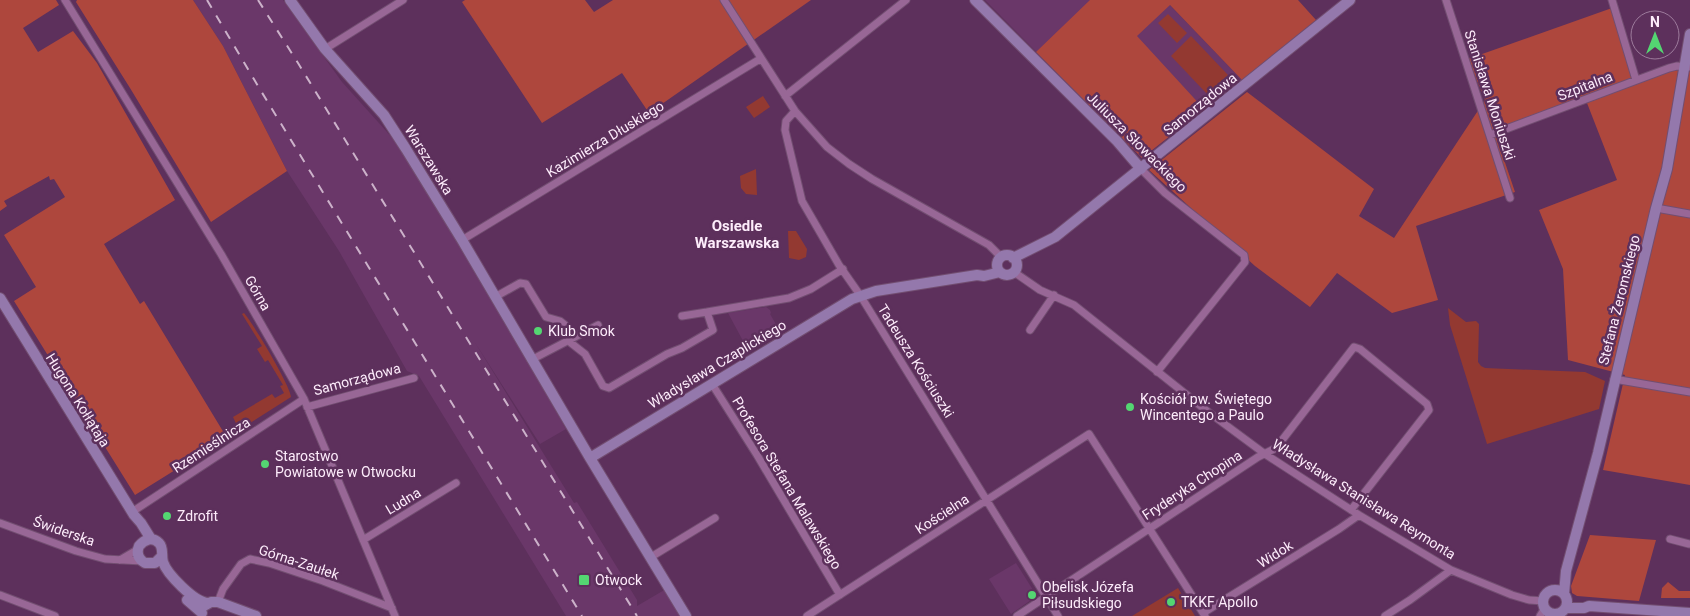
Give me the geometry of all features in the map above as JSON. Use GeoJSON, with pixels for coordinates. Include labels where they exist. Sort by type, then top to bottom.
{"type":"FeatureCollection","features":[{"type":"Feature","properties":{"kind":"main road","name":"Warszawska"},"geometry":{"type":"LineString","coordinates":[[290,0],[324,49],[384,115],[462,240],[531,360],[686,616]]}},
{"type":"Feature","properties":{"kind":"main road","name":"Juliusza Słowackiego"},"geometry":{"type":"LineString","coordinates":[[975,0],[1117,141],[1141,169]]}},
{"type":"Feature","properties":{"kind":"main road","name":"Samorządowa"},"geometry":{"type":"LineString","coordinates":[[1014,266],[1041,249],[1043,245],[1141,169],[1350,0]]}},
{"type":"Feature","properties":{"kind":"main road","name":"Stefana Żeromskiego"},"geometry":{"type":"LineString","coordinates":[[1554,607],[1566,571],[1598,453],[1614,379],[1667,169],[1688,66],[1690,34]]}},
{"type":"Feature","properties":{"kind":"main road"},"geometry":{"type":"LineString","coordinates":[[860,295],[977,275],[982,270],[999,264],[1008,256],[1014,266],[1005,275],[999,264]]}},
{"type":"Feature","properties":{"kind":"main road","name":"Władysława Czaplickiego"},"geometry":{"type":"LineString","coordinates":[[590,458],[860,295]]}},
{"type":"Feature","properties":{"kind":"main road","name":"Hugona Kołłątaja"},"geometry":{"type":"LineString","coordinates":[[0,298],[133,514],[143,544]]}},
{"type":"Feature","properties":{"kind":"main road"},"geometry":{"type":"LineString","coordinates":[[202,615],[179,587],[164,564],[161,546],[157,541],[143,544],[139,558],[161,570],[179,587],[196,600],[216,603],[256,616]]}},
{"type":"Feature","properties":{"kind":"main road"},"geometry":{"type":"LineString","coordinates":[[147,563],[158,561],[162,556]]}},
{"type":"Feature","properties":{"kind":"main road"},"geometry":{"type":"LineString","coordinates":[[202,615],[203,607],[216,603]]}},
{"type":"Feature","properties":{"kind":"main road"},"geometry":{"type":"LineString","coordinates":[[216,603],[226,611],[226,616]]}},
{"type":"Feature","properties":{"kind":"main road","name":"Władysława Stanisława Reymonta"},"geometry":{"type":"LineString","coordinates":[[1554,607],[1584,608],[1589,606],[1690,613]]}},
{"type":"Feature","properties":{"kind":"street","name":"Górna"},"geometry":{"type":"LineString","coordinates":[[66,0],[221,254],[304,399],[396,616]]}},
{"type":"Feature","properties":{"kind":"street"},"geometry":{"type":"LineString","coordinates":[[324,49],[403,0]]}},
{"type":"Feature","properties":{"kind":"street"},"geometry":{"type":"LineString","coordinates":[[724,0],[795,111],[827,147],[849,164],[989,245],[999,264]]}},
{"type":"Feature","properties":{"kind":"street"},"geometry":{"type":"LineString","coordinates":[[785,96],[906,0]]}},
{"type":"Feature","properties":{"kind":"street","name":"Stanisława Moniuszki"},"geometry":{"type":"LineString","coordinates":[[1446,0],[1510,198]]}},
{"type":"Feature","properties":{"kind":"street"},"geometry":{"type":"LineString","coordinates":[[1612,0],[1636,80]]}},
{"type":"Feature","properties":{"kind":"street","name":"Kazimierza Dłuskiego"},"geometry":{"type":"LineString","coordinates":[[462,240],[760,59]]}},
{"type":"Feature","properties":{"kind":"street","name":"Szpitalna"},"geometry":{"type":"LineString","coordinates":[[1490,135],[1636,80],[1677,66],[1688,66]]}},
{"type":"Feature","properties":{"kind":"street","name":"Tadeusza Kościuszki"},"geometry":{"type":"LineString","coordinates":[[795,111],[786,121],[785,130],[801,198],[1058,616]]}},
{"type":"Feature","properties":{"kind":"street","name":"Juliusza Słowackiego"},"geometry":{"type":"LineString","coordinates":[[1141,169],[1166,193],[1244,255],[1245,262],[1157,372]]}},
{"type":"Feature","properties":{"kind":"street"},"geometry":{"type":"LineString","coordinates":[[1656,208],[1690,214]]}},
{"type":"Feature","properties":{"kind":"street","name":"Władysława Stanisława Reymonta"},"geometry":{"type":"LineString","coordinates":[[1014,266],[1040,290],[1074,305],[1157,372],[1265,454],[1351,510],[1451,570],[1512,596],[1554,607]]}},
{"type":"Feature","properties":{"kind":"street"},"geometry":{"type":"LineString","coordinates":[[682,316],[789,298],[811,288],[843,269]]}},
{"type":"Feature","properties":{"kind":"street"},"geometry":{"type":"LineString","coordinates":[[495,297],[520,283],[526,284],[546,316],[562,322],[567,328],[572,344],[585,354],[603,386],[609,388],[713,330],[707,312]]}},
{"type":"Feature","properties":{"kind":"street"},"geometry":{"type":"LineString","coordinates":[[1030,330],[1054,295]]}},
{"type":"Feature","properties":{"kind":"street"},"geometry":{"type":"LineString","coordinates":[[531,360],[598,325]]}},
{"type":"Feature","properties":{"kind":"street","name":"Fryderyka Chopina"},"geometry":{"type":"LineString","coordinates":[[1017,616],[1276,448],[1354,347],[1360,349],[1428,404],[1429,410],[1351,510]]}},
{"type":"Feature","properties":{"kind":"street","name":"Samorządowa"},"geometry":{"type":"LineString","coordinates":[[307,407],[414,378]]}},
{"type":"Feature","properties":{"kind":"street"},"geometry":{"type":"LineString","coordinates":[[1614,379],[1690,392]]}},
{"type":"Feature","properties":{"kind":"street","name":"Profesora Stefana Malawskiego"},"geometry":{"type":"LineString","coordinates":[[712,384],[758,455],[840,595]]}},
{"type":"Feature","properties":{"kind":"street","name":"Rzemieślnicza"},"geometry":{"type":"LineString","coordinates":[[133,514],[304,399]]}},
{"type":"Feature","properties":{"kind":"street","name":"Kościelna"},"geometry":{"type":"LineString","coordinates":[[807,616],[1090,434],[1150,529]]}},
{"type":"Feature","properties":{"kind":"street","name":"Ludna"},"geometry":{"type":"LineString","coordinates":[[363,540],[456,483]]}},
{"type":"Feature","properties":{"kind":"street","name":"Widok"},"geometry":{"type":"LineString","coordinates":[[1204,614],[1340,529],[1359,515]]}},
{"type":"Feature","properties":{"kind":"street"},"geometry":{"type":"LineString","coordinates":[[651,557],[715,518]]}},
{"type":"Feature","properties":{"kind":"street","name":"Świderska"},"geometry":{"type":"LineString","coordinates":[[0,523],[76,551],[104,559],[147,563]]}},
{"type":"Feature","properties":{"kind":"street"},"geometry":{"type":"LineString","coordinates":[[1150,529],[1204,614]]}},
{"type":"Feature","properties":{"kind":"street"},"geometry":{"type":"LineString","coordinates":[[1670,539],[1690,544]]}},
{"type":"Feature","properties":{"kind":"street"},"geometry":{"type":"LineString","coordinates":[[120,560],[143,544]]}},
{"type":"Feature","properties":{"kind":"street","name":"Górna-Zaułek"},"geometry":{"type":"LineString","coordinates":[[216,603],[223,588],[241,564],[250,559],[269,563],[322,581],[392,608]]}},
{"type":"Feature","properties":{"kind":"street"},"geometry":{"type":"LineString","coordinates":[[1385,616],[1451,570]]}},
{"type":"Feature","properties":{"kind":"street"},"geometry":{"type":"LineString","coordinates":[[0,595],[55,616]]}},
{"type":"Feature","properties":{"kind":"shaded area"},"geometry":{"type":"Polygon","coordinates":[[[0,0],[56,0],[59,5],[23,28],[38,52],[73,31],[97,63],[175,200],[104,244],[140,304],[144,301],[224,433],[225,439],[135,495],[14,301],[36,287],[4,235],[65,197],[54,179],[50,180],[49,176],[4,201],[7,206],[0,211],[0,0]]]}},
{"type":"Feature","properties":{"kind":"shaded area"},"geometry":{"type":"Polygon","coordinates":[[[77,0],[193,0],[223,46],[287,171],[211,222],[76,2],[77,0]]]}},
{"type":"Feature","properties":{"kind":"shaded area"},"geometry":{"type":"Polygon","coordinates":[[[193,0],[283,0],[342,82],[396,142],[464,248],[566,429],[540,444],[474,341],[574,503],[577,502],[637,600],[637,606],[666,589],[682,616],[566,616],[419,376],[407,371],[339,251],[287,171],[223,46],[193,0]]]}},
{"type":"Feature","properties":{"kind":"shaded area"},"geometry":{"type":"Polygon","coordinates":[[[465,0],[585,0],[594,12],[613,0],[811,0],[649,113],[622,73],[542,123],[462,2],[465,0]]]}},
{"type":"Feature","properties":{"kind":"shaded area"},"geometry":{"type":"Polygon","coordinates":[[[985,0],[1165,0],[1242,80],[1142,158],[985,0]]]}},
{"type":"Feature","properties":{"kind":"shaded area"},"geometry":{"type":"Polygon","coordinates":[[[1090,0],[1298,0],[1316,20],[1242,80],[1170,5],[1137,36],[1204,109],[1142,158],[1036,52],[1090,0]]]}},
{"type":"Feature","properties":{"kind":"shaded area"},"geometry":{"type":"Polygon","coordinates":[[[1612,8],[1633,76],[1690,62],[1690,485],[1603,470],[1625,375],[1568,360],[1563,269],[1539,210],[1617,180],[1587,103],[1496,136],[1515,192],[1416,226],[1438,300],[1392,313],[1337,273],[1310,307],[1255,266],[1149,170],[1247,92],[1374,189],[1359,216],[1394,238],[1485,100],[1468,59],[1612,8]]]}},
{"type":"Feature","properties":{"kind":"shaded area"},"geometry":{"type":"Polygon","coordinates":[[[1168,14],[1187,33],[1177,43],[1158,23],[1168,14]]]}},
{"type":"Feature","properties":{"kind":"shaded area"},"geometry":{"type":"Polygon","coordinates":[[[1191,36],[1228,75],[1207,94],[1171,56],[1191,36]]]}},
{"type":"Feature","properties":{"kind":"shaded area"},"geometry":{"type":"Polygon","coordinates":[[[763,96],[770,107],[754,118],[746,107],[763,96]]]}},
{"type":"Feature","properties":{"kind":"shaded area"},"geometry":{"type":"Polygon","coordinates":[[[756,169],[757,195],[746,194],[741,188],[740,176],[756,169]]]}},
{"type":"Feature","properties":{"kind":"shaded area"},"geometry":{"type":"Polygon","coordinates":[[[788,231],[796,231],[807,249],[806,257],[799,260],[789,258],[788,231]]]}},
{"type":"Feature","properties":{"kind":"shaded area"},"geometry":{"type":"Polygon","coordinates":[[[766,307],[770,310],[770,314],[781,333],[749,352],[728,313],[766,307]]]}},
{"type":"Feature","properties":{"kind":"shaded area"},"geometry":{"type":"Polygon","coordinates":[[[1448,308],[1466,322],[1476,321],[1479,324],[1478,362],[1481,366],[1485,368],[1585,372],[1605,381],[1599,409],[1487,444],[1450,325],[1448,308]]]}},
{"type":"Feature","properties":{"kind":"shaded area"},"geometry":{"type":"Polygon","coordinates":[[[244,313],[271,355],[291,397],[239,430],[233,417],[272,394],[275,398],[284,393],[280,386],[283,385],[268,360],[265,362],[257,349],[262,346],[242,314],[244,313]]]}},
{"type":"Feature","properties":{"kind":"shaded area"},"geometry":{"type":"Polygon","coordinates":[[[1590,535],[1656,540],[1639,601],[1577,596],[1572,593],[1571,586],[1590,535]]]}},
{"type":"Feature","properties":{"kind":"shaded area"},"geometry":{"type":"Polygon","coordinates":[[[1016,563],[1033,590],[1030,594],[1031,600],[1011,614],[989,579],[1016,563]]]}},
{"type":"Feature","properties":{"kind":"shaded area"},"geometry":{"type":"Polygon","coordinates":[[[1668,582],[1679,591],[1690,591],[1690,598],[1661,598],[1662,588],[1668,582]]]}},
{"type":"Feature","properties":{"kind":"shaded area","name":"TKKF Apollo"},"geometry":{"type":"Polygon","coordinates":[[[1178,588],[1195,616],[1132,616],[1178,588]]]}},
{"type":"Feature","properties":{"kind":"railway"},"geometry":{"type":"LineString","coordinates":[[207,0],[582,616]]}},
{"type":"Feature","properties":{"kind":"railway"},"geometry":{"type":"LineString","coordinates":[[258,0],[637,616]]}},
{"type":"Feature","properties":{"kind":"place","name":"Klub Smok"},"geometry":{"type":"Point","coordinates":[538,331]}},
{"type":"Feature","properties":{"kind":"place","name":"Kościół pw. Świętego Wincentego a Paulo"},"geometry":{"type":"Point","coordinates":[1130,407]}},
{"type":"Feature","properties":{"kind":"place","name":"Starostwo Powiatowe w Otwocku"},"geometry":{"type":"Point","coordinates":[265,464]}},
{"type":"Feature","properties":{"kind":"place","name":"Zdrofit"},"geometry":{"type":"Point","coordinates":[167,516]}},
{"type":"Feature","properties":{"kind":"place","name":"Otwock"},"geometry":{"type":"Point","coordinates":[584,580]}},
{"type":"Feature","properties":{"kind":"place","name":"Obelisk Józefa Piłsudskiego"},"geometry":{"type":"Point","coordinates":[1032,595]}},
{"type":"Feature","properties":{"kind":"place","name":"TKKF Apollo"},"geometry":{"type":"Point","coordinates":[1171,602]}},
{"type":"Feature","properties":{"kind":"district","name":"Osiedle Warszawska"},"geometry":{"type":"Point","coordinates":[737,234]}}]}
